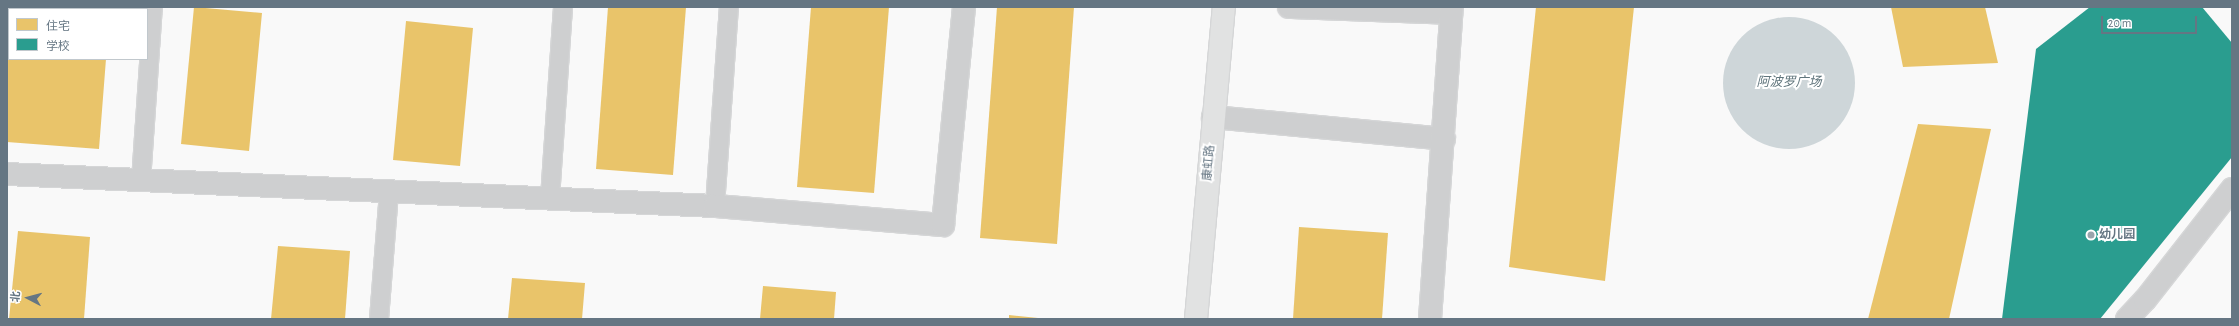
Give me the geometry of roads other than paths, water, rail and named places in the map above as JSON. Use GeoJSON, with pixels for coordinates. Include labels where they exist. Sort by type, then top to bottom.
{"type":"FeatureCollection","features":[{"type":"Feature","properties":{"kind":"main road","name":"康虹路"},"geometry":{"type":"LineString","coordinates":[[1196,319],[1212,117],[1224,7]]}},
{"type":"Feature","properties":{"kind":"street"},"geometry":{"type":"LineString","coordinates":[[7,174],[715,206],[943,225],[964,7]]}},
{"type":"Feature","properties":{"kind":"street"},"geometry":{"type":"LineString","coordinates":[[1290,7],[1451,10],[1444,139],[1430,319]]}},
{"type":"Feature","properties":{"kind":"street"},"geometry":{"type":"LineString","coordinates":[[1212,117],[1444,139]]}},
{"type":"Feature","properties":{"kind":"street"},"geometry":{"type":"LineString","coordinates":[[2127,319],[2145,300],[2232,189]]}},
{"type":"Feature","properties":{"kind":"lane"},"geometry":{"type":"LineString","coordinates":[[141,181],[153,7]]}},
{"type":"Feature","properties":{"kind":"lane"},"geometry":{"type":"LineString","coordinates":[[550,198],[563,7]]}},
{"type":"Feature","properties":{"kind":"lane"},"geometry":{"type":"LineString","coordinates":[[715,206],[729,7]]}},
{"type":"Feature","properties":{"kind":"lane"},"geometry":{"type":"LineString","coordinates":[[379,319],[389,191]]}},
{"type":"Feature","properties":{"kind":"water","name":"阿波罗广场"},"geometry":{"type":"Polygon","coordinates":[[[1795,17],[1814,22],[1826,28],[1836,36],[1844,46],[1850,58],[1854,70],[1854,96],[1850,108],[1844,120],[1836,130],[1826,138],[1814,144],[1802,148],[1783,149],[1764,144],[1752,138],[1742,130],[1734,120],[1728,108],[1724,96],[1723,77],[1728,58],[1734,46],[1742,36],[1752,28],[1764,22],[1776,18],[1795,17]]]}},
{"type":"Feature","properties":{"kind":"place","name":"幼儿园"},"geometry":{"type":"Point","coordinates":[2091,235]}}]}
